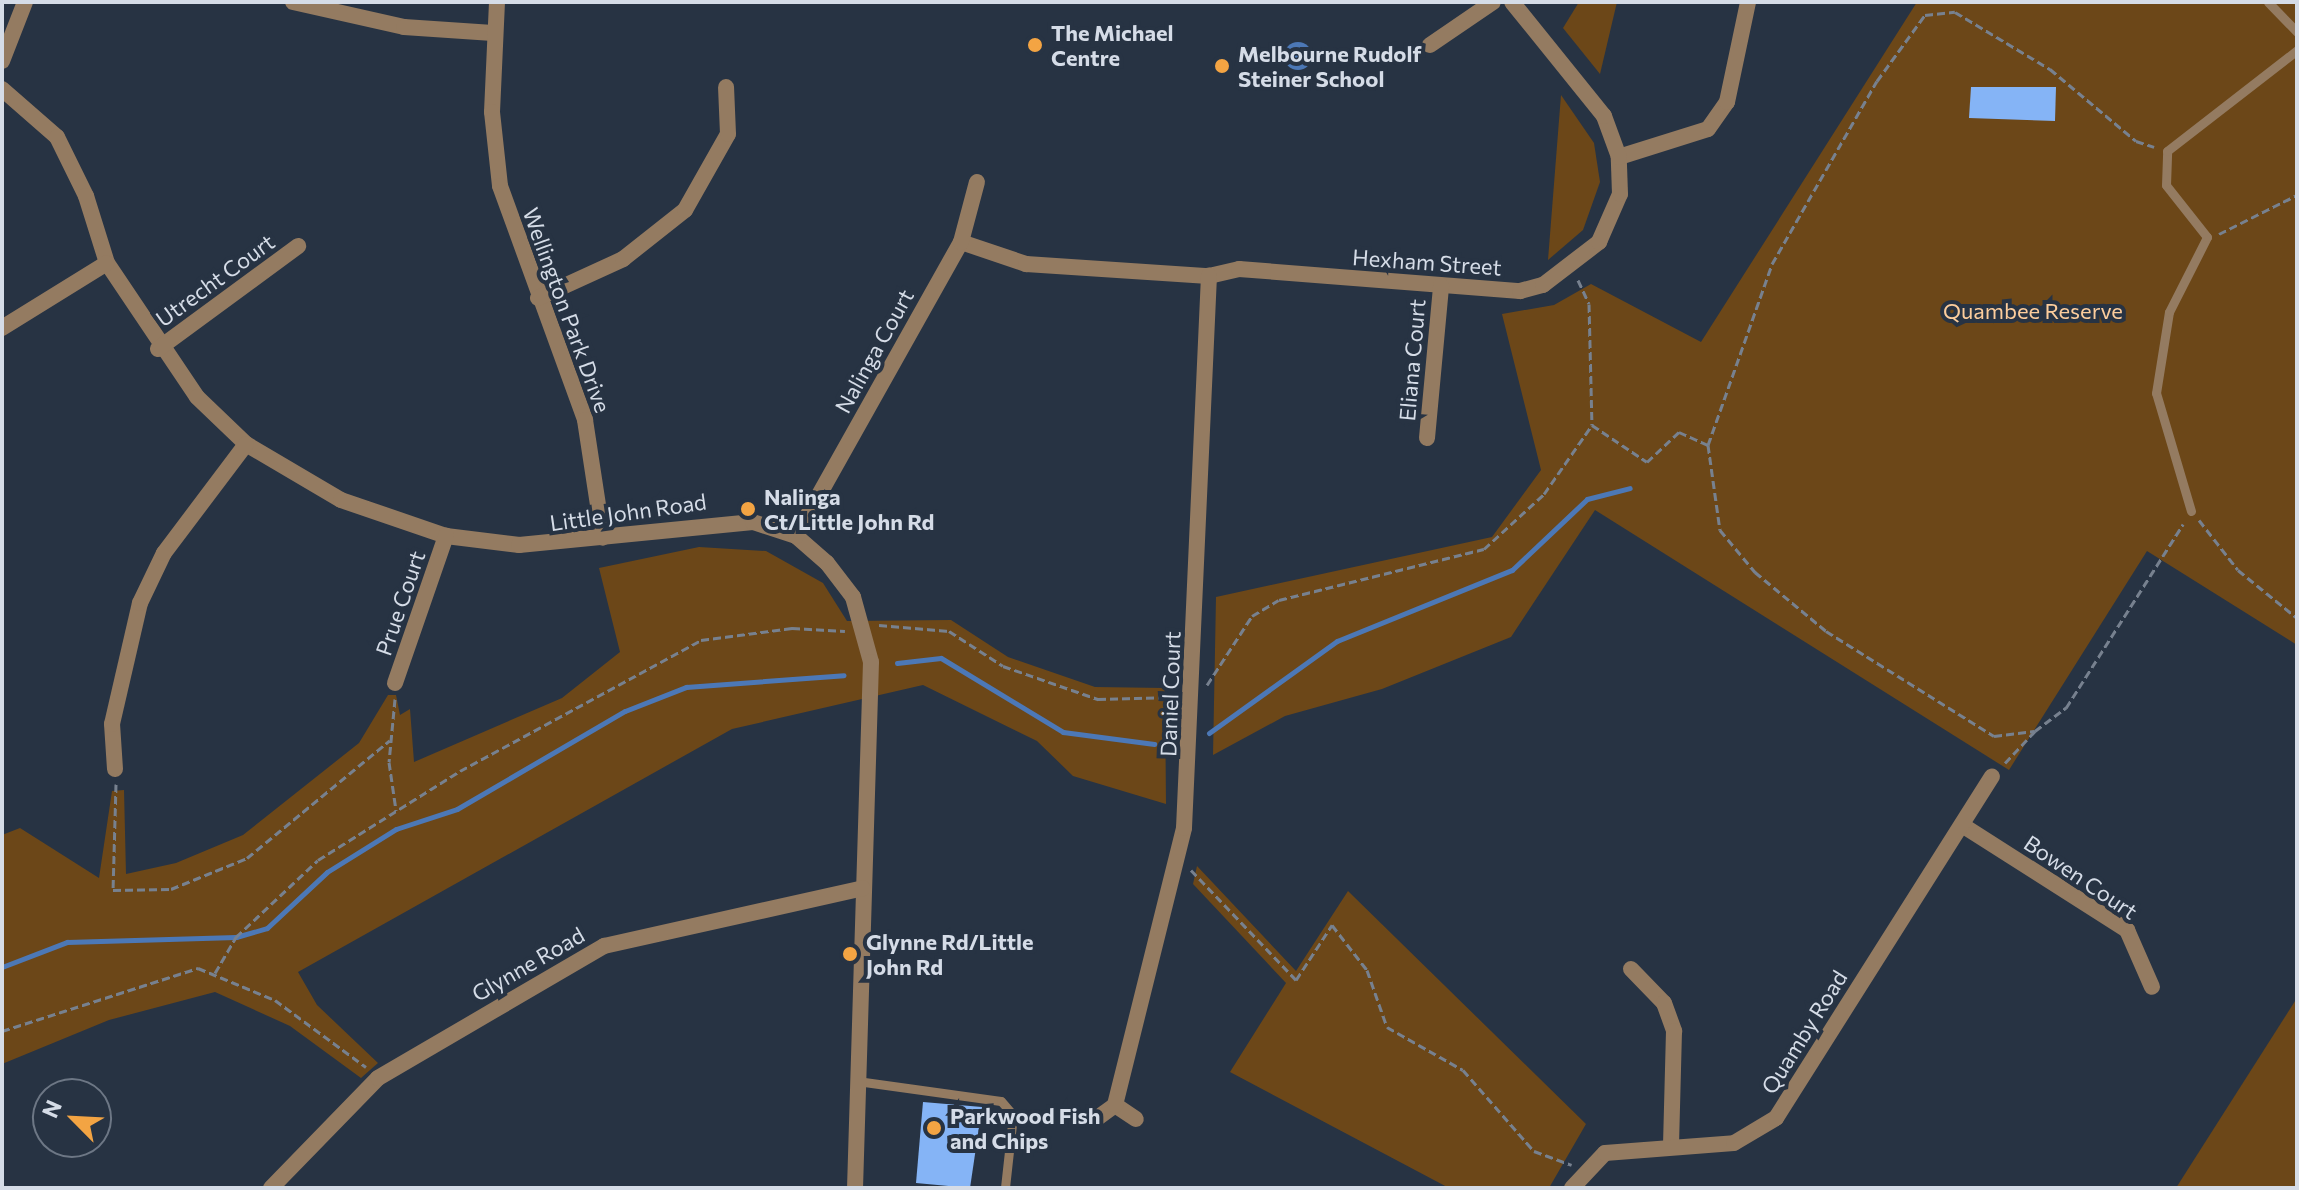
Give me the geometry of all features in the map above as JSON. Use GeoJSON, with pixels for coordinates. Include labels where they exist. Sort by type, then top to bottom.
{"type":"FeatureCollection","features":[{"type":"Feature","properties":{"kind":"street"},"geometry":{"type":"LineString","coordinates":[[2,61],[25,2]]}},
{"type":"Feature","properties":{"kind":"street"},"geometry":{"type":"LineString","coordinates":[[293,2],[404,27],[493,33]]}},
{"type":"Feature","properties":{"kind":"street","name":"Wellington Park Drive"},"geometry":{"type":"LineString","coordinates":[[497,2],[493,33],[500,186],[538,298],[585,420],[603,538]]}},
{"type":"Feature","properties":{"kind":"street"},"geometry":{"type":"LineString","coordinates":[[1430,45],[1493,2]]}},
{"type":"Feature","properties":{"kind":"street","name":"Hexham Street"},"geometry":{"type":"LineString","coordinates":[[961,242],[1026,264],[1209,276],[1239,269],[1520,291],[1570,270],[1610,220],[1619,157],[1604,116],[1512,2]]}},
{"type":"Feature","properties":{"kind":"street"},"geometry":{"type":"LineString","coordinates":[[1619,157],[1708,129],[1727,102],[1748,2]]}},
{"type":"Feature","properties":{"kind":"street"},"geometry":{"type":"LineString","coordinates":[[538,298],[636,251],[685,210],[728,134],[726,87]]}},
{"type":"Feature","properties":{"kind":"street","name":"Little John Road"},"geometry":{"type":"LineString","coordinates":[[2,89],[57,137],[107,263],[158,349],[246,444],[341,500],[446,536],[562,546],[700,522],[753,522],[796,536],[853,597],[865,628],[871,662],[855,1188]]}},
{"type":"Feature","properties":{"kind":"street","name":"Nalinga Court"},"geometry":{"type":"LineString","coordinates":[[796,536],[961,242],[977,182]]}},
{"type":"Feature","properties":{"kind":"street","name":"Utrecht Court"},"geometry":{"type":"LineString","coordinates":[[158,349],[298,246]]}},
{"type":"Feature","properties":{"kind":"street"},"geometry":{"type":"LineString","coordinates":[[2,328],[107,263]]}},
{"type":"Feature","properties":{"kind":"street","name":"Daniel Court"},"geometry":{"type":"LineString","coordinates":[[1115,1105],[1179,857],[1209,276]]}},
{"type":"Feature","properties":{"kind":"street","name":"Eliana Court"},"geometry":{"type":"LineString","coordinates":[[1427,438],[1441,286]]}},
{"type":"Feature","properties":{"kind":"street"},"geometry":{"type":"LineString","coordinates":[[115,769],[112,724],[140,603],[164,553],[246,444]]}},
{"type":"Feature","properties":{"kind":"street","name":"Prue Court"},"geometry":{"type":"LineString","coordinates":[[395,683],[446,536]]}},
{"type":"Feature","properties":{"kind":"street","name":"Quamby Road"},"geometry":{"type":"LineString","coordinates":[[1583,1169],[1605,1153],[1671,1144],[1734,1143],[1776,1118],[1992,776]]}},
{"type":"Feature","properties":{"kind":"street","name":"Bowen Court"},"geometry":{"type":"LineString","coordinates":[[1962,825],[2127,930],[2152,987]]}},
{"type":"Feature","properties":{"kind":"street","name":"Glynne Road"},"geometry":{"type":"LineString","coordinates":[[271,1188],[378,1078],[604,946],[863,888]]}},
{"type":"Feature","properties":{"kind":"street"},"geometry":{"type":"LineString","coordinates":[[1631,969],[1664,1003],[1674,1031],[1671,1144]]}},
{"type":"Feature","properties":{"kind":"street"},"geometry":{"type":"LineString","coordinates":[[1096,1119],[1115,1105],[1136,1119]]}},
{"type":"Feature","properties":{"kind":"street"},"geometry":{"type":"LineString","coordinates":[[1572,1188],[1583,1169]]}},
{"type":"Feature","properties":{"kind":"lane"},"geometry":{"type":"LineString","coordinates":[[2268,2],[2297,32]]}},
{"type":"Feature","properties":{"kind":"lane"},"geometry":{"type":"LineString","coordinates":[[2191,511],[2156,393],[2169,312],[2207,237],[2166,185],[2167,151],[2297,50]]}},
{"type":"Feature","properties":{"kind":"lane"},"geometry":{"type":"LineString","coordinates":[[857,1081],[1001,1101],[1013,1115],[1005,1188]]}},
{"type":"Feature","properties":{"kind":"path"},"geometry":{"type":"LineString","coordinates":[[2035,731],[1994,736],[1826,631],[1755,572],[1720,530],[1708,445],[1772,264],[1877,81],[1925,15],[1955,12],[2099,108],[2136,141],[2167,151]]}},
{"type":"Feature","properties":{"kind":"path"},"geometry":{"type":"LineString","coordinates":[[2207,237],[2297,195]]}},
{"type":"Feature","properties":{"kind":"path"},"geometry":{"type":"LineString","coordinates":[[1201,691],[1252,616],[1279,600],[1484,549],[1544,494],[1592,425],[1589,304],[1570,270]]}},
{"type":"Feature","properties":{"kind":"path"},"geometry":{"type":"LineString","coordinates":[[1592,425],[1647,462],[1679,432],[1708,445]]}},
{"type":"Feature","properties":{"kind":"path"},"geometry":{"type":"LineString","coordinates":[[1992,776],[2035,731],[2066,708],[2191,511],[2238,570],[2297,618]]}},
{"type":"Feature","properties":{"kind":"path"},"geometry":{"type":"LineString","coordinates":[[882,624],[949,631],[1003,666],[1098,699],[1175,697]]}},
{"type":"Feature","properties":{"kind":"path"},"geometry":{"type":"LineString","coordinates":[[215,973],[236,937],[318,860],[396,811],[701,640],[792,628],[848,632]]}},
{"type":"Feature","properties":{"kind":"path"},"geometry":{"type":"LineString","coordinates":[[395,683],[390,740],[396,811]]}},
{"type":"Feature","properties":{"kind":"path"},"geometry":{"type":"LineString","coordinates":[[115,769],[113,890],[137,893],[226,871],[390,740]]}},
{"type":"Feature","properties":{"kind":"path"},"geometry":{"type":"LineString","coordinates":[[1179,857],[1296,980],[1332,925],[1367,970],[1387,1027],[1463,1070],[1534,1151],[1583,1169]]}},
{"type":"Feature","properties":{"kind":"path"},"geometry":{"type":"LineString","coordinates":[[2,1031],[182,968],[215,973],[300,1015],[378,1078]]}},
{"type":"Feature","properties":{"kind":"green space"},"geometry":{"type":"Polygon","coordinates":[[[1579,2],[1617,2],[1600,74],[1563,28],[1579,2]]]}},
{"type":"Feature","properties":{"kind":"green space","name":"Quambee Reserve"},"geometry":{"type":"Polygon","coordinates":[[[1917,2],[2297,2],[2297,645],[2147,551],[2009,770],[1595,510],[1511,637],[1382,689],[1285,716],[1213,755],[1216,597],[1492,537],[1541,470],[1502,314],[1554,305],[1591,284],[1701,342],[1917,2]]]}},
{"type":"Feature","properties":{"kind":"green space"},"geometry":{"type":"Polygon","coordinates":[[[1561,95],[1594,143],[1600,182],[1583,230],[1548,260],[1561,95]]]}},
{"type":"Feature","properties":{"kind":"green space"},"geometry":{"type":"Polygon","coordinates":[[[699,547],[766,551],[823,583],[847,621],[951,620],[1008,657],[1095,687],[1165,688],[1166,804],[1073,776],[1037,741],[923,685],[732,729],[298,972],[317,1005],[378,1063],[361,1078],[290,1026],[215,992],[109,1020],[2,1064],[2,835],[20,828],[99,878],[112,791],[124,790],[126,874],[176,863],[243,835],[359,743],[388,695],[396,695],[400,715],[410,709],[414,762],[562,698],[620,652],[599,568],[699,547]]]}},
{"type":"Feature","properties":{"kind":"green space"},"geometry":{"type":"Polygon","coordinates":[[[1197,866],[1296,971],[1348,891],[1586,1124],[1549,1188],[1449,1188],[1230,1072],[1286,983],[1193,884],[1197,866]]]}},
{"type":"Feature","properties":{"kind":"green space"},"geometry":{"type":"Polygon","coordinates":[[[2297,998],[2297,1188],[2176,1188],[2297,998]]]}},
{"type":"Feature","properties":{"kind":"water"},"geometry":{"type":"Polygon","coordinates":[[[1298,42],[1308,46],[1312,56],[1308,66],[1298,70],[1288,66],[1284,56],[1288,46],[1298,42]]]}},
{"type":"Feature","properties":{"kind":"building"},"geometry":{"type":"Polygon","coordinates":[[[1971,87],[2056,87],[2055,121],[1969,118],[1971,87]]]}},
{"type":"Feature","properties":{"kind":"building"},"geometry":{"type":"Polygon","coordinates":[[[923,1102],[982,1107],[970,1188],[916,1183],[923,1102]]]}},
{"type":"Feature","properties":{"kind":"waterway"},"geometry":{"type":"LineString","coordinates":[[1209,733],[1337,641],[1512,570],[1587,499],[1630,488]]}},
{"type":"Feature","properties":{"kind":"waterway"},"geometry":{"type":"LineString","coordinates":[[897,663],[941,658],[1063,732],[1154,744]]}},
{"type":"Feature","properties":{"kind":"waterway"},"geometry":{"type":"LineString","coordinates":[[2,967],[67,942],[236,937],[267,928],[327,872],[396,829],[457,809],[625,711],[686,687],[844,675]]}},
{"type":"Feature","properties":{"kind":"place","name":"The Michael Centre"},"geometry":{"type":"Point","coordinates":[1035,45]}},
{"type":"Feature","properties":{"kind":"place","name":"Melbourne Rudolf Steiner School"},"geometry":{"type":"Point","coordinates":[1222,66]}},
{"type":"Feature","properties":{"kind":"place","name":"Nalinga Ct/Little John Rd"},"geometry":{"type":"Point","coordinates":[748,509]}},
{"type":"Feature","properties":{"kind":"place","name":"Glynne Rd/Little John Rd"},"geometry":{"type":"Point","coordinates":[850,954]}},
{"type":"Feature","properties":{"kind":"place","name":"Parkwood Fish and Chips"},"geometry":{"type":"Point","coordinates":[934,1128]}}]}
